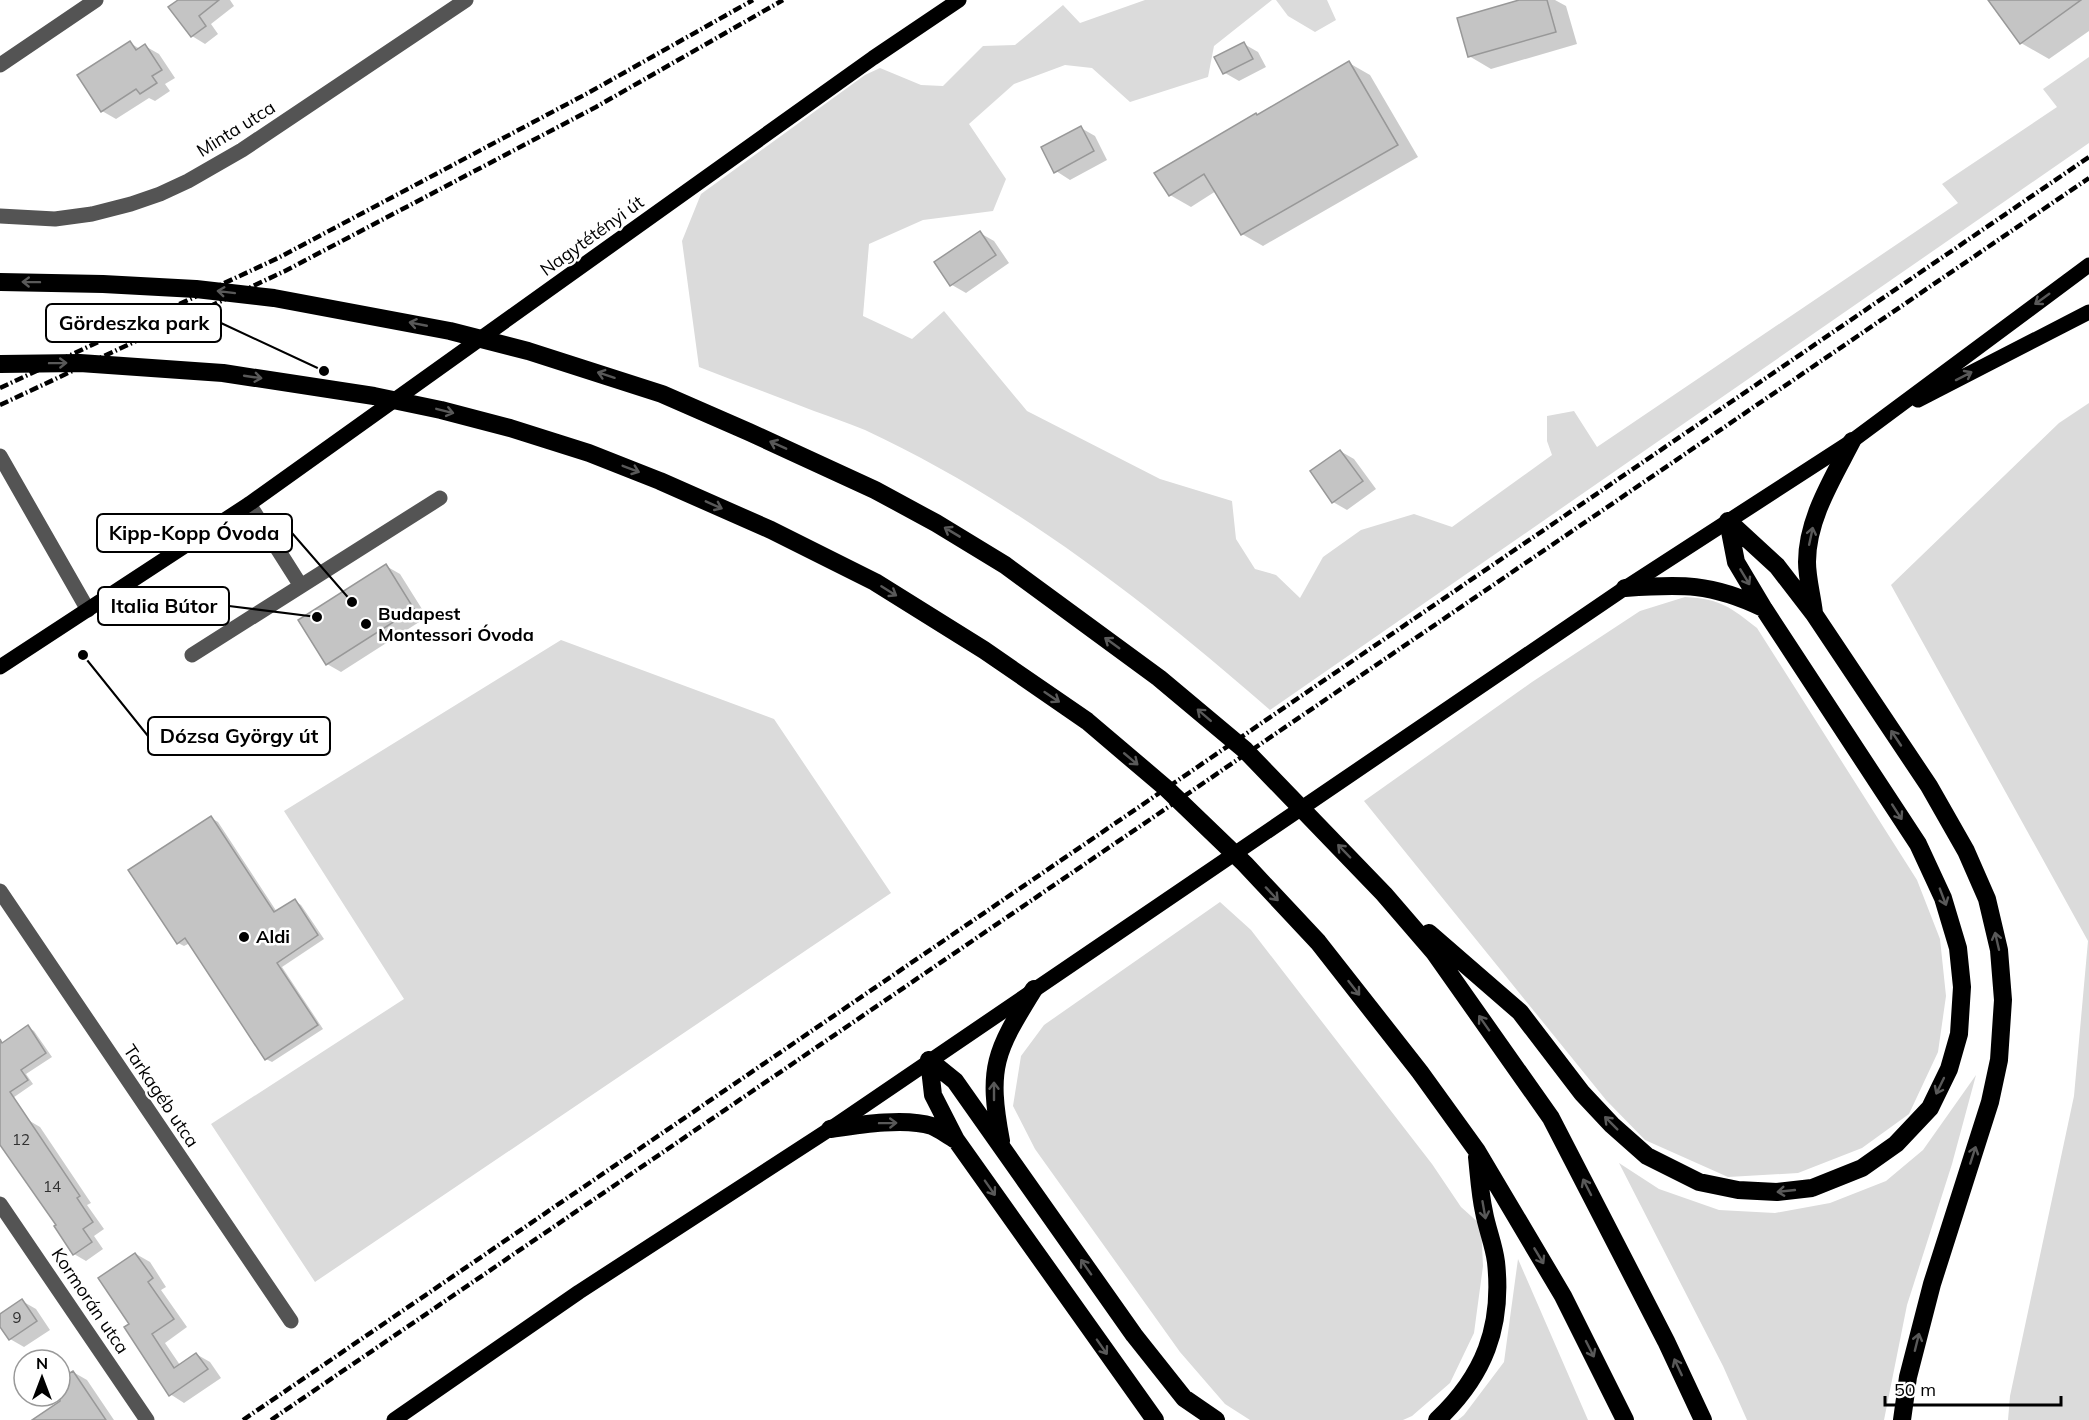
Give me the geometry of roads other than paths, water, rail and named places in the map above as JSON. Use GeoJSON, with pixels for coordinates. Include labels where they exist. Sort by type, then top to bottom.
{"type":"FeatureCollection","features":[{"type":"Feature","properties":{"kind":"highway"},"geometry":{"type":"LineString","coordinates":[[0,282],[196,289],[274,298],[450,331],[517,348],[662,394],[814,461],[936,523],[1005,565],[1160,678],[1245,750],[1384,894],[1434,952],[1551,1118],[1666,1341],[1702,1420]]}},
{"type":"Feature","properties":{"kind":"highway"},"geometry":{"type":"LineString","coordinates":[[0,364],[80,363],[223,373],[374,396],[510,428],[589,453],[660,481],[771,530],[875,582],[984,650],[1087,721],[1167,789],[1245,864],[1318,942],[1420,1072],[1477,1152],[1563,1296],[1625,1420]]}},
{"type":"Feature","properties":{"kind":"highway"},"geometry":{"type":"LineString","coordinates":[[1814,614],[1807,562],[1811,532],[1823,498],[1852,441]]}},
{"type":"Feature","properties":{"kind":"highway"},"geometry":{"type":"LineString","coordinates":[[1384,894],[1520,1012],[1582,1093],[1612,1125],[1647,1156],[1699,1182],[1748,1191],[1777,1192],[1812,1188],[1862,1168],[1896,1144],[1930,1108],[1949,1069],[1959,1034],[1962,987],[1958,948],[1943,898],[1918,844],[1764,609],[1736,562],[1728,521]]}},
{"type":"Feature","properties":{"kind":"highway"},"geometry":{"type":"LineString","coordinates":[[1728,521],[1777,566],[1814,614],[1929,786],[1966,852],[1987,899],[1999,950],[2003,1000],[1999,1060],[1990,1102],[1932,1284],[1908,1377],[1902,1420]]}},
{"type":"Feature","properties":{"kind":"highway"},"geometry":{"type":"LineString","coordinates":[[1625,588],[1677,585],[1716,589],[1764,609]]}},
{"type":"Feature","properties":{"kind":"highway"},"geometry":{"type":"LineString","coordinates":[[1003,1149],[994,1105],[994,1070],[1009,1030],[1034,989]]}},
{"type":"Feature","properties":{"kind":"highway"},"geometry":{"type":"LineString","coordinates":[[929,1060],[933,1095],[956,1140],[1155,1420]]}},
{"type":"Feature","properties":{"kind":"highway"},"geometry":{"type":"LineString","coordinates":[[929,1060],[955,1081],[1134,1335],[1184,1398],[1216,1420]]}},
{"type":"Feature","properties":{"kind":"highway"},"geometry":{"type":"LineString","coordinates":[[830,1129],[871,1123],[901,1123],[931,1126],[956,1140]]}},
{"type":"Feature","properties":{"kind":"highway"},"geometry":{"type":"LineString","coordinates":[[1437,1420],[1466,1389],[1482,1363],[1497,1305],[1496,1261],[1484,1212],[1477,1152]]}},
{"type":"Feature","properties":{"kind":"main road","name":"Nagytétényi út"},"geometry":{"type":"LineString","coordinates":[[0,667],[249,504],[873,58],[959,0]]}},
{"type":"Feature","properties":{"kind":"main road"},"geometry":{"type":"LineString","coordinates":[[394,1420],[579,1293],[830,1129],[1625,588],[1852,441],[2089,265]]}},
{"type":"Feature","properties":{"kind":"main road"},"geometry":{"type":"LineString","coordinates":[[1875,422],[2089,312]]}},
{"type":"Feature","properties":{"kind":"street"},"geometry":{"type":"LineString","coordinates":[[0,65],[96,0]]}},
{"type":"Feature","properties":{"kind":"street","name":"Minta utca"},"geometry":{"type":"LineString","coordinates":[[0,216],[55,219],[92,214],[160,194],[242,150],[466,0]]}},
{"type":"Feature","properties":{"kind":"street"},"geometry":{"type":"LineString","coordinates":[[0,223],[55,219]]}},
{"type":"Feature","properties":{"kind":"street"},"geometry":{"type":"LineString","coordinates":[[0,456],[88,610]]}},
{"type":"Feature","properties":{"kind":"street"},"geometry":{"type":"LineString","coordinates":[[192,655],[440,498]]}},
{"type":"Feature","properties":{"kind":"street"},"geometry":{"type":"LineString","coordinates":[[249,504],[302,586]]}},
{"type":"Feature","properties":{"kind":"street","name":"Tarkagéb utca"},"geometry":{"type":"LineString","coordinates":[[0,891],[291,1321]]}},
{"type":"Feature","properties":{"kind":"street","name":"Kormorán utca"},"geometry":{"type":"LineString","coordinates":[[0,1203],[147,1420]]}},
{"type":"Feature","properties":{"kind":"railway"},"geometry":{"type":"LineString","coordinates":[[0,388],[278,258],[588,93],[753,0]]}},
{"type":"Feature","properties":{"kind":"railway"},"geometry":{"type":"LineString","coordinates":[[0,405],[285,271],[596,107],[783,0]]}},
{"type":"Feature","properties":{"kind":"railway"},"geometry":{"type":"LineString","coordinates":[[243,1420],[2089,157]]}},
{"type":"Feature","properties":{"kind":"railway"},"geometry":{"type":"LineString","coordinates":[[271,1420],[2089,178]]}},
{"type":"Feature","properties":{"kind":"place","name":"Gördeszka park"},"geometry":{"type":"Point","coordinates":[324,371]}},
{"type":"Feature","properties":{"kind":"place","name":"Kipp-Kopp Óvoda"},"geometry":{"type":"Point","coordinates":[352,602]}},
{"type":"Feature","properties":{"kind":"place","name":"Italia Bútor"},"geometry":{"type":"Point","coordinates":[317,617]}},
{"type":"Feature","properties":{"kind":"place","name":"Budapest Montessori Óvoda"},"geometry":{"type":"Point","coordinates":[366,624]}},
{"type":"Feature","properties":{"kind":"place","name":"Dózsa György út"},"geometry":{"type":"Point","coordinates":[83,655]}},
{"type":"Feature","properties":{"kind":"place","name":"Aldi"},"geometry":{"type":"Point","coordinates":[244,937]}}]}
